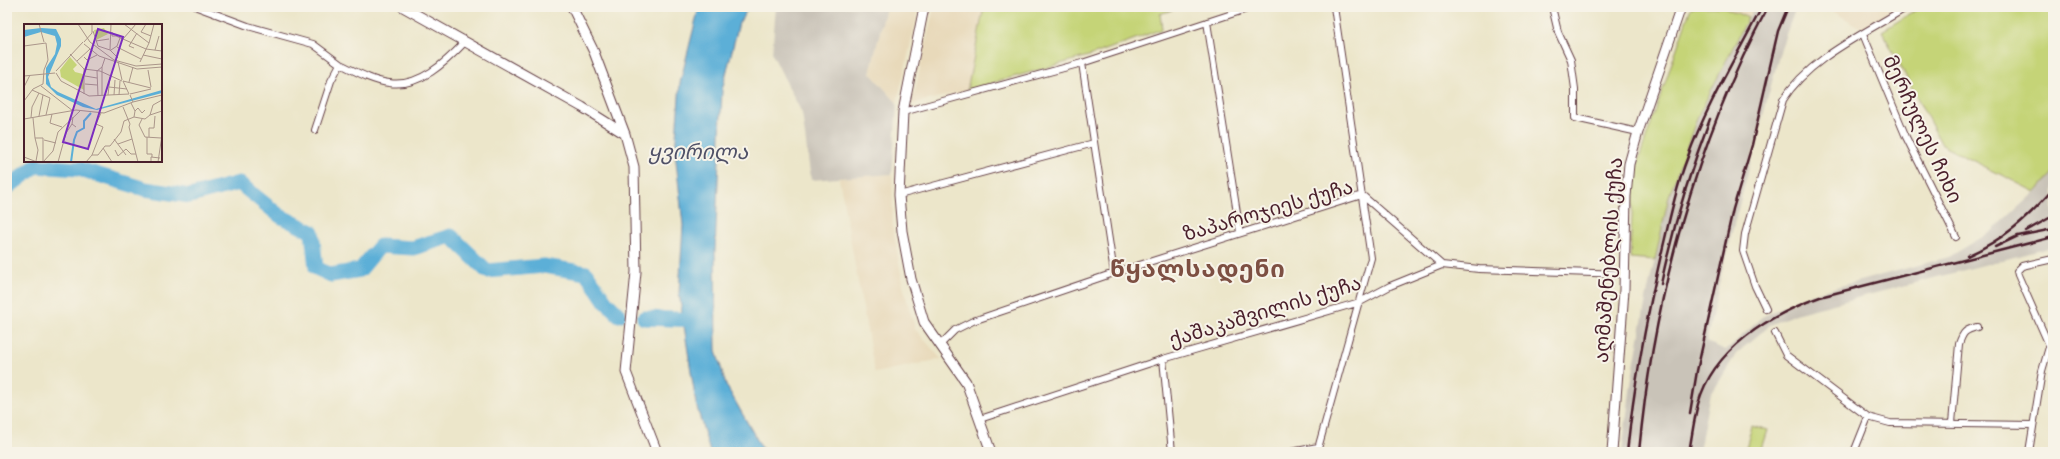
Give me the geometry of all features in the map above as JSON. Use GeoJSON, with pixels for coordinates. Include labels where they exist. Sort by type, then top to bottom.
{"type":"FeatureCollection","features":[{"type":"Feature","properties":{"kind":"street"},"geometry":{"type":"LineString","coordinates":[[197,7],[248,26],[313,44],[340,64],[389,83],[413,81],[446,62],[465,42]]}},
{"type":"Feature","properties":{"kind":"street"},"geometry":{"type":"LineString","coordinates":[[403,7],[582,107],[625,134]]}},
{"type":"Feature","properties":{"kind":"street"},"geometry":{"type":"LineString","coordinates":[[572,7],[594,52],[625,134],[634,167],[636,272],[626,372],[657,452]]}},
{"type":"Feature","properties":{"kind":"street"},"geometry":{"type":"LineString","coordinates":[[924,7],[903,112],[899,195],[902,231],[911,279],[924,322],[966,382],[991,452]]}},
{"type":"Feature","properties":{"kind":"street"},"geometry":{"type":"LineString","coordinates":[[903,112],[1082,63],[1253,7]]}},
{"type":"Feature","properties":{"kind":"street"},"geometry":{"type":"LineString","coordinates":[[1292,452],[1318,450],[1371,258],[1334,7]]}},
{"type":"Feature","properties":{"kind":"street"},"geometry":{"type":"LineString","coordinates":[[1552,7],[1558,32],[1571,60],[1575,89],[1575,118],[1638,132]]}},
{"type":"Feature","properties":{"kind":"street","name":"აღმაშენებლის ქუჩა"},"geometry":{"type":"LineString","coordinates":[[1612,452],[1624,290],[1623,274],[1626,196],[1629,164],[1638,132],[1681,7]]}},
{"type":"Feature","properties":{"kind":"street"},"geometry":{"type":"LineString","coordinates":[[1766,309],[1755,286],[1743,251],[1777,114],[1790,89],[1817,63],[1907,7]]}},
{"type":"Feature","properties":{"kind":"street"},"geometry":{"type":"LineString","coordinates":[[1207,22],[1240,232]]}},
{"type":"Feature","properties":{"kind":"street","name":"მერჩულეს ჩიხი"},"geometry":{"type":"LineString","coordinates":[[1863,34],[1906,137],[1956,237]]}},
{"type":"Feature","properties":{"kind":"street"},"geometry":{"type":"LineString","coordinates":[[1082,63],[1114,273]]}},
{"type":"Feature","properties":{"kind":"street"},"geometry":{"type":"LineString","coordinates":[[315,130],[331,81],[340,64]]}},
{"type":"Feature","properties":{"kind":"street"},"geometry":{"type":"LineString","coordinates":[[899,195],[1094,143]]}},
{"type":"Feature","properties":{"kind":"street","name":"ზაპაროჯიეს ქუჩა"},"geometry":{"type":"LineString","coordinates":[[940,345],[955,330],[973,321],[1240,232],[1362,195],[1442,265]]}},
{"type":"Feature","properties":{"kind":"street"},"geometry":{"type":"LineString","coordinates":[[2053,259],[2022,266],[2017,270],[2053,354]]}},
{"type":"Feature","properties":{"kind":"street"},"geometry":{"type":"LineString","coordinates":[[1442,265],[1493,270],[1623,274]]}},
{"type":"Feature","properties":{"kind":"street","name":"ქაშაკაშვილის ქუჩა"},"geometry":{"type":"LineString","coordinates":[[980,419],[1163,359],[1360,302],[1390,286],[1442,265]]}},
{"type":"Feature","properties":{"kind":"street"},"geometry":{"type":"LineString","coordinates":[[1952,423],[1960,344],[1963,333],[1966,329],[1977,327]]}},
{"type":"Feature","properties":{"kind":"street"},"geometry":{"type":"LineString","coordinates":[[1775,333],[1786,355],[1868,417],[1890,423],[2033,425]]}},
{"type":"Feature","properties":{"kind":"street"},"geometry":{"type":"LineString","coordinates":[[2029,452],[2042,371],[2049,347]]}},
{"type":"Feature","properties":{"kind":"street","name":"ქაშაკაშვილის ქუჩა"},"geometry":{"type":"LineString","coordinates":[[1163,359],[1172,452]]}},
{"type":"Feature","properties":{"kind":"street"},"geometry":{"type":"LineString","coordinates":[[1854,452],[1868,417]]}},
{"type":"Feature","properties":{"kind":"shaded area"},"geometry":{"type":"Polygon","coordinates":[[[776,7],[886,7],[870,73],[897,103],[892,174],[811,180],[802,113],[772,54],[776,7]]]}},
{"type":"Feature","properties":{"kind":"shaded area"},"geometry":{"type":"Polygon","coordinates":[[[886,7],[919,7],[897,103],[870,73],[886,7]]]}},
{"type":"Feature","properties":{"kind":"shaded area"},"geometry":{"type":"Polygon","coordinates":[[[934,7],[984,7],[967,90],[912,104],[934,7]]]}},
{"type":"Feature","properties":{"kind":"shaded area"},"geometry":{"type":"Polygon","coordinates":[[[1724,7],[1754,7],[1748,18],[1724,7]]]}},
{"type":"Feature","properties":{"kind":"shaded area"},"geometry":{"type":"Polygon","coordinates":[[[1754,7],[1796,7],[1781,48],[1725,258],[1706,342],[1726,350],[1764,316],[1811,294],[1949,257],[1991,232],[2035,192],[2053,173],[2053,247],[1795,314],[1770,325],[1736,354],[1709,398],[1699,452],[1622,452],[1631,384],[1646,299],[1669,196],[1697,118],[1754,7]]]}},
{"type":"Feature","properties":{"kind":"shaded area"},"geometry":{"type":"Polygon","coordinates":[[[1826,7],[1902,7],[1864,30],[1826,7]]]}},
{"type":"Feature","properties":{"kind":"shaded area"},"geometry":{"type":"Polygon","coordinates":[[[892,174],[893,227],[903,286],[915,329],[941,359],[875,373],[839,178],[892,174]]]}},
{"type":"Feature","properties":{"kind":"green space"},"geometry":{"type":"Polygon","coordinates":[[[984,7],[1180,7],[1160,14],[1162,29],[1092,55],[967,90],[984,7]]]}},
{"type":"Feature","properties":{"kind":"green space"},"geometry":{"type":"Polygon","coordinates":[[[1691,7],[1724,7],[1748,18],[1697,118],[1669,196],[1655,260],[1630,258],[1634,173],[1691,7]]]}},
{"type":"Feature","properties":{"kind":"green space"},"geometry":{"type":"Polygon","coordinates":[[[1921,7],[2053,7],[2053,173],[2035,192],[1942,145],[1882,31],[1921,7]]]}},
{"type":"Feature","properties":{"kind":"green space"},"geometry":{"type":"Polygon","coordinates":[[[1752,425],[1768,430],[1761,452],[1745,452],[1752,425]]]}},
{"type":"Feature","properties":{"kind":"water","name":"ყვირილა"},"geometry":{"type":"Polygon","coordinates":[[[699,7],[749,7],[739,23],[722,90],[715,251],[716,350],[726,385],[764,452],[710,452],[696,404],[679,293],[683,225],[675,152],[680,83],[699,7]]]}},
{"type":"Feature","properties":{"kind":"waterway"},"geometry":{"type":"LineString","coordinates":[[7,188],[36,166],[79,169],[145,189],[190,196],[239,183],[280,216],[312,232],[316,268],[331,275],[360,270],[380,246],[413,248],[451,236],[487,271],[544,266],[586,273],[606,302],[619,315]]}},
{"type":"Feature","properties":{"kind":"waterway"},"geometry":{"type":"LineString","coordinates":[[644,318],[703,320]]}},
{"type":"Feature","properties":{"kind":"railway"},"geometry":{"type":"LineString","coordinates":[[1627,452],[1645,328],[1672,207],[1679,183],[1703,120],[1762,7]]}},
{"type":"Feature","properties":{"kind":"railway"},"geometry":{"type":"LineString","coordinates":[[1639,452],[1655,338],[1667,280],[1682,223],[1699,167],[1719,112],[1742,58],[1768,7]]}},
{"type":"Feature","properties":{"kind":"railway"},"geometry":{"type":"LineString","coordinates":[[1690,413],[1697,371],[1733,209],[1752,145],[1778,31],[1788,7]]}},
{"type":"Feature","properties":{"kind":"railway"},"geometry":{"type":"LineString","coordinates":[[1661,284],[1682,201],[1710,119]]}},
{"type":"Feature","properties":{"kind":"railway"},"geometry":{"type":"LineString","coordinates":[[1967,256],[1992,243],[2014,228],[2034,210],[2053,189]]}},
{"type":"Feature","properties":{"kind":"railway"},"geometry":{"type":"LineString","coordinates":[[2026,231],[2053,216]]}},
{"type":"Feature","properties":{"kind":"railway"},"geometry":{"type":"LineString","coordinates":[[1995,247],[2018,236],[2053,229]]}},
{"type":"Feature","properties":{"kind":"railway"},"geometry":{"type":"LineString","coordinates":[[1689,452],[1698,404],[1705,384],[1716,367],[1730,351],[1763,324],[1820,297],[2053,237]]}},
{"type":"Feature","properties":{"kind":"district","name":"წყალსადენი"},"geometry":{"type":"Point","coordinates":[1198,269]}}]}
